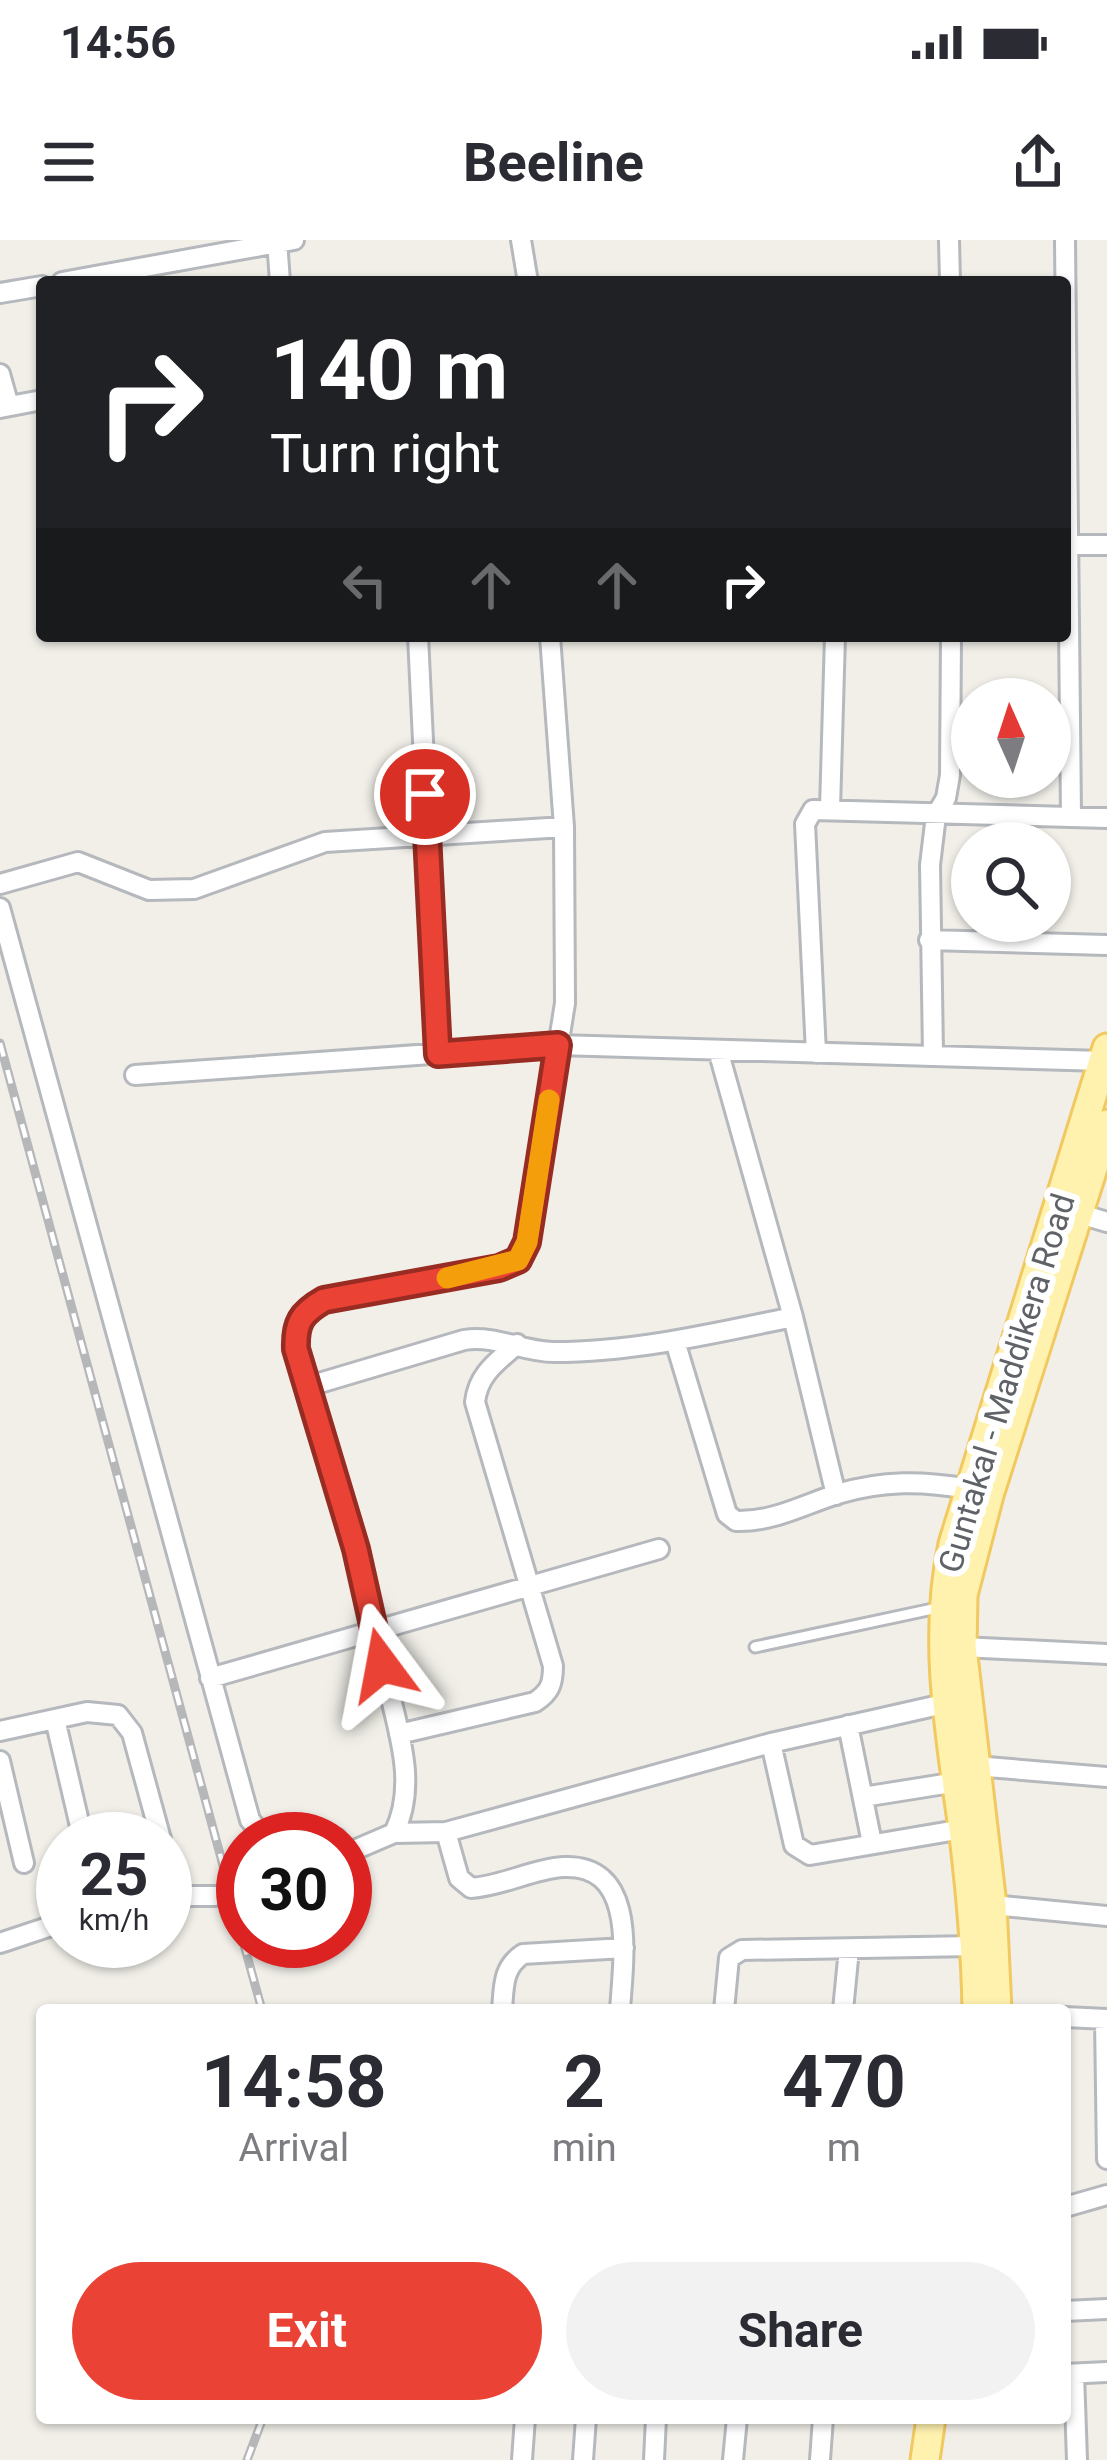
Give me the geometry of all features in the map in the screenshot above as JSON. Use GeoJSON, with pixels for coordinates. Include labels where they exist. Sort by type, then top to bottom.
{"type":"FeatureCollection","features":[{"type":"Feature","properties":{"kind":"main road","name":"Guntakal - Maddikera Road"},"geometry":{"type":"LineString","coordinates":[[997,2004],[992,1905],[948,1703],[942,1607],[970,1489],[1083,1215],[1105,1054]]}},
{"type":"Feature","properties":{"kind":"main road","name":"Guntakal - Maddikera Road"},"geometry":{"type":"LineString","coordinates":[[977,2004],[963,1829],[963,1595],[973,1549],[1083,1215],[1107,1124]]}},
{"type":"Feature","properties":{"kind":"main road"},"geometry":{"type":"LineString","coordinates":[[925,2460],[930,2424]]}},
{"type":"Feature","properties":{"kind":"street"},"geometry":{"type":"LineString","coordinates":[[521,240],[527,276]]}},
{"type":"Feature","properties":{"kind":"street"},"geometry":{"type":"LineString","coordinates":[[949,240],[950,276]]}},
{"type":"Feature","properties":{"kind":"street"},"geometry":{"type":"LineString","coordinates":[[1065,240],[1065,276]]}},
{"type":"Feature","properties":{"kind":"street"},"geometry":{"type":"LineString","coordinates":[[94,276],[283,241],[280,276]]}},
{"type":"Feature","properties":{"kind":"street"},"geometry":{"type":"LineString","coordinates":[[0,293],[36,287]]}},
{"type":"Feature","properties":{"kind":"street"},"geometry":{"type":"LineString","coordinates":[[0,374],[4,407],[36,401]]}},
{"type":"Feature","properties":{"kind":"street"},"geometry":{"type":"LineString","coordinates":[[1071,545],[1107,545]]}},
{"type":"Feature","properties":{"kind":"street"},"geometry":{"type":"LineString","coordinates":[[418,642],[438,1054]]}},
{"type":"Feature","properties":{"kind":"street"},"geometry":{"type":"LineString","coordinates":[[394,1833],[404,1814],[406,1786],[399,1734],[356,1549],[306,1387],[295,1328],[305,1311],[324,1300],[499,1268],[518,1260],[527,1242],[566,965],[564,827],[550,642]]}},
{"type":"Feature","properties":{"kind":"street"},"geometry":{"type":"LineString","coordinates":[[830,809],[835,642]]}},
{"type":"Feature","properties":{"kind":"street"},"geometry":{"type":"LineString","coordinates":[[933,1053],[929,940],[936,814],[946,798],[950,775],[951,642]]}},
{"type":"Feature","properties":{"kind":"street"},"geometry":{"type":"LineString","coordinates":[[1068,642],[1071,817]]}},
{"type":"Feature","properties":{"kind":"street"},"geometry":{"type":"LineString","coordinates":[[816,1053],[805,824],[813,810],[1107,818]]}},
{"type":"Feature","properties":{"kind":"street"},"geometry":{"type":"LineString","coordinates":[[0,884],[78,862],[149,890],[194,889],[309,845],[564,827]]}},
{"type":"Feature","properties":{"kind":"street"},"geometry":{"type":"LineString","coordinates":[[0,908],[248,1812]]}},
{"type":"Feature","properties":{"kind":"street"},"geometry":{"type":"LineString","coordinates":[[929,940],[1107,945]]}},
{"type":"Feature","properties":{"kind":"street"},"geometry":{"type":"LineString","coordinates":[[135,1075],[558,1045],[816,1053],[1105,1054]]}},
{"type":"Feature","properties":{"kind":"street"},"geometry":{"type":"LineString","coordinates":[[718,1050],[793,1317],[836,1495]]}},
{"type":"Feature","properties":{"kind":"street"},"geometry":{"type":"LineString","coordinates":[[306,1387],[487,1336],[553,1352],[675,1341],[793,1317]]}},
{"type":"Feature","properties":{"kind":"street"},"geometry":{"type":"LineString","coordinates":[[675,1341],[727,1514],[736,1522],[771,1519],[836,1495],[905,1480],[970,1489]]}},
{"type":"Feature","properties":{"kind":"street"},"geometry":{"type":"LineString","coordinates":[[399,1734],[536,1702],[547,1695],[553,1666],[476,1402],[477,1384],[518,1344]]}},
{"type":"Feature","properties":{"kind":"street"},"geometry":{"type":"LineString","coordinates":[[210,1678],[659,1549]]}},
{"type":"Feature","properties":{"kind":"street"},"geometry":{"type":"LineString","coordinates":[[962,1647],[1107,1654]]}},
{"type":"Feature","properties":{"kind":"street"},"geometry":{"type":"LineString","coordinates":[[372,1839],[394,1833],[446,1832],[771,1743],[948,1703]]}},
{"type":"Feature","properties":{"kind":"street"},"geometry":{"type":"LineString","coordinates":[[0,1731],[104,1711],[127,1722],[153,1812]]}},
{"type":"Feature","properties":{"kind":"street"},"geometry":{"type":"LineString","coordinates":[[55,1719],[76,1812]]}},
{"type":"Feature","properties":{"kind":"street"},"geometry":{"type":"LineString","coordinates":[[848,1725],[872,1843]]}},
{"type":"Feature","properties":{"kind":"street"},"geometry":{"type":"LineString","coordinates":[[771,1743],[794,1845],[800,1853],[963,1829]]}},
{"type":"Feature","properties":{"kind":"street"},"geometry":{"type":"LineString","coordinates":[[0,1761],[24,1863]]}},
{"type":"Feature","properties":{"kind":"street"},"geometry":{"type":"LineString","coordinates":[[863,1797],[966,1774],[1107,1777]]}},
{"type":"Feature","properties":{"kind":"street"},"geometry":{"type":"LineString","coordinates":[[446,1832],[460,1878],[472,1888],[562,1867],[588,1870],[609,1885],[620,1907],[624,1948],[620,2004]]}},
{"type":"Feature","properties":{"kind":"street"},"geometry":{"type":"LineString","coordinates":[[192,1896],[215,1896]]}},
{"type":"Feature","properties":{"kind":"street"},"geometry":{"type":"LineString","coordinates":[[992,1905],[1107,1916]]}},
{"type":"Feature","properties":{"kind":"street"},"geometry":{"type":"LineString","coordinates":[[0,1943],[36,1931]]}},
{"type":"Feature","properties":{"kind":"street"},"geometry":{"type":"LineString","coordinates":[[725,2004],[729,1958],[742,1950],[975,1946]]}},
{"type":"Feature","properties":{"kind":"street"},"geometry":{"type":"LineString","coordinates":[[503,2004],[505,1975],[511,1962],[523,1954],[624,1948]]}},
{"type":"Feature","properties":{"kind":"street"},"geometry":{"type":"LineString","coordinates":[[844,2004],[849,1949]]}},
{"type":"Feature","properties":{"kind":"street"},"geometry":{"type":"LineString","coordinates":[[1071,2017],[1106,2019],[1107,2159]]}},
{"type":"Feature","properties":{"kind":"street"},"geometry":{"type":"LineString","coordinates":[[1071,2204],[1107,2195]]}},
{"type":"Feature","properties":{"kind":"street"},"geometry":{"type":"LineString","coordinates":[[1071,2311],[1107,2309]]}},
{"type":"Feature","properties":{"kind":"street"},"geometry":{"type":"LineString","coordinates":[[1071,2374],[1107,2372]]}},
{"type":"Feature","properties":{"kind":"street"},"geometry":{"type":"LineString","coordinates":[[1071,2396],[1077,2460]]}},
{"type":"Feature","properties":{"kind":"street"},"geometry":{"type":"LineString","coordinates":[[522,2460],[525,2424]]}},
{"type":"Feature","properties":{"kind":"street"},"geometry":{"type":"LineString","coordinates":[[583,2460],[586,2424]]}},
{"type":"Feature","properties":{"kind":"street"},"geometry":{"type":"LineString","coordinates":[[654,2460],[656,2424]]}},
{"type":"Feature","properties":{"kind":"street"},"geometry":{"type":"LineString","coordinates":[[733,2460],[736,2424]]}},
{"type":"Feature","properties":{"kind":"street"},"geometry":{"type":"LineString","coordinates":[[820,2460],[823,2424]]}},
{"type":"Feature","properties":{"kind":"lane"},"geometry":{"type":"LineString","coordinates":[[754,1647],[942,1607]]}},
{"type":"Feature","properties":{"kind":"railway"},"geometry":{"type":"LineString","coordinates":[[0,1043],[216,1839]]}},
{"type":"Feature","properties":{"kind":"railway"},"geometry":{"type":"LineString","coordinates":[[250,1968],[260,2004]]}},
{"type":"Feature","properties":{"kind":"railway"},"geometry":{"type":"LineString","coordinates":[[247,2460],[261,2424]]}},
{"type":"Feature","properties":{"kind":"slow traffic"},"geometry":{"type":"LineString","coordinates":[[447,1278],[518,1260],[527,1242],[549,1100]]}},
{"type":"Feature","properties":{"kind":"route"},"geometry":{"type":"LineString","coordinates":[[382,1665],[356,1549],[296,1349],[295,1328],[305,1311],[324,1300],[499,1268],[518,1260],[527,1242],[558,1045],[438,1054],[425,794]]}}]}
